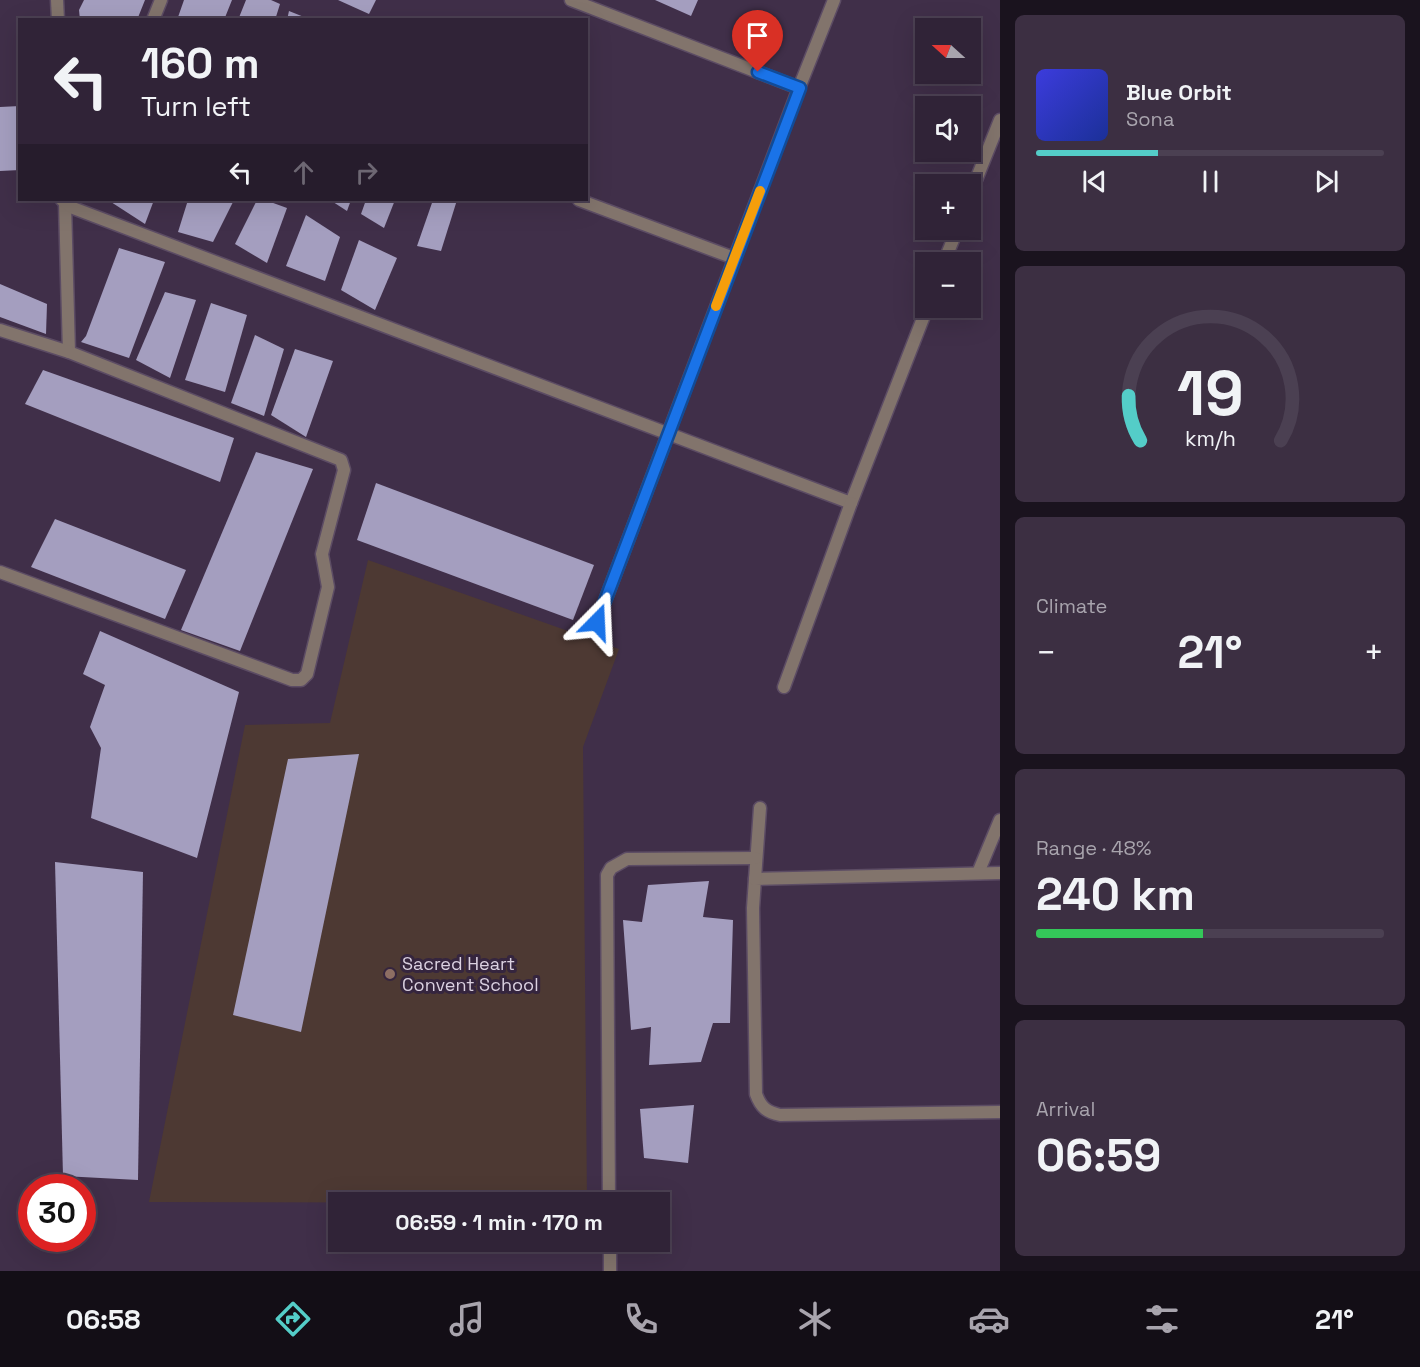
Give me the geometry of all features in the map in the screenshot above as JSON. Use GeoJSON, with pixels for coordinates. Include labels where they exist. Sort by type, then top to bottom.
{"type":"FeatureCollection","features":[{"type":"Feature","properties":{"kind":"street"},"geometry":{"type":"LineString","coordinates":[[57,0],[58,18]]}},
{"type":"Feature","properties":{"kind":"street"},"geometry":{"type":"LineString","coordinates":[[154,18],[160,0]]}},
{"type":"Feature","properties":{"kind":"street"},"geometry":{"type":"LineString","coordinates":[[571,0],[800,88]]}},
{"type":"Feature","properties":{"kind":"street"},"geometry":{"type":"LineString","coordinates":[[597,622],[834,0]]}},
{"type":"Feature","properties":{"kind":"street"},"geometry":{"type":"LineString","coordinates":[[978,174],[1000,120]]}},
{"type":"Feature","properties":{"kind":"street"},"geometry":{"type":"LineString","coordinates":[[83,212],[88,201]]}},
{"type":"Feature","properties":{"kind":"street"},"geometry":{"type":"LineString","coordinates":[[582,201],[734,258]]}},
{"type":"Feature","properties":{"kind":"street"},"geometry":{"type":"LineString","coordinates":[[69,352],[63,202],[83,212],[667,436],[851,503]]}},
{"type":"Feature","properties":{"kind":"street"},"geometry":{"type":"LineString","coordinates":[[784,687],[851,503],[923,318]]}},
{"type":"Feature","properties":{"kind":"street"},"geometry":{"type":"LineString","coordinates":[[0,330],[69,352],[341,460],[344,470],[322,554],[328,587],[307,674],[301,680],[292,680],[0,572]]}},
{"type":"Feature","properties":{"kind":"street"},"geometry":{"type":"LineString","coordinates":[[760,808],[753,908],[756,1083],[760,1105],[767,1112],[780,1115],[1000,1112]]}},
{"type":"Feature","properties":{"kind":"street"},"geometry":{"type":"LineString","coordinates":[[978,873],[1000,820]]}},
{"type":"Feature","properties":{"kind":"street"},"geometry":{"type":"LineString","coordinates":[[609,1192],[607,875],[611,867],[627,859],[756,858]]}},
{"type":"Feature","properties":{"kind":"street"},"geometry":{"type":"LineString","coordinates":[[755,879],[1000,873]]}},
{"type":"Feature","properties":{"kind":"street"},"geometry":{"type":"LineString","coordinates":[[610,1252],[610,1271]]}},
{"type":"Feature","properties":{"kind":"shaded area","name":"Sacred Heart Convent School"},"geometry":{"type":"Polygon","coordinates":[[[368,560],[619,649],[583,747],[587,1192],[328,1192],[328,1202],[149,1202],[245,725],[330,723],[368,560]]]}},
{"type":"Feature","properties":{"kind":"building"},"geometry":{"type":"Polygon","coordinates":[[[84,0],[145,0],[138,18],[80,18],[79,10],[84,0]]]}},
{"type":"Feature","properties":{"kind":"building"},"geometry":{"type":"Polygon","coordinates":[[[184,0],[232,0],[225,18],[178,18],[184,0]]]}},
{"type":"Feature","properties":{"kind":"building"},"geometry":{"type":"Polygon","coordinates":[[[246,0],[271,0],[280,4],[276,18],[239,18],[246,0]]]}},
{"type":"Feature","properties":{"kind":"building"},"geometry":{"type":"Polygon","coordinates":[[[338,0],[376,0],[369,14],[338,0]]]}},
{"type":"Feature","properties":{"kind":"building"},"geometry":{"type":"Polygon","coordinates":[[[655,0],[698,0],[691,16],[655,0]]]}},
{"type":"Feature","properties":{"kind":"building"},"geometry":{"type":"Polygon","coordinates":[[[289,11],[306,18],[287,18],[289,11]]]}},
{"type":"Feature","properties":{"kind":"building"},"geometry":{"type":"Polygon","coordinates":[[[18,106],[18,170],[0,171],[0,107],[18,106]]]}},
{"type":"Feature","properties":{"kind":"building"},"geometry":{"type":"Polygon","coordinates":[[[112,201],[154,201],[145,224],[112,201]]]}},
{"type":"Feature","properties":{"kind":"building"},"geometry":{"type":"Polygon","coordinates":[[[188,201],[234,201],[213,242],[178,232],[188,201]]]}},
{"type":"Feature","properties":{"kind":"building"},"geometry":{"type":"Polygon","coordinates":[[[256,201],[268,201],[287,208],[267,263],[235,244],[256,201]]]}},
{"type":"Feature","properties":{"kind":"building"},"geometry":{"type":"Polygon","coordinates":[[[332,201],[351,201],[347,211],[332,201]]]}},
{"type":"Feature","properties":{"kind":"building"},"geometry":{"type":"Polygon","coordinates":[[[366,201],[395,201],[384,228],[361,214],[366,201]]]}},
{"type":"Feature","properties":{"kind":"building"},"geometry":{"type":"Polygon","coordinates":[[[433,201],[457,201],[441,251],[417,246],[433,201]]]}},
{"type":"Feature","properties":{"kind":"building"},"geometry":{"type":"Polygon","coordinates":[[[306,215],[340,237],[325,281],[286,266],[306,215]]]}},
{"type":"Feature","properties":{"kind":"building"},"geometry":{"type":"Polygon","coordinates":[[[359,240],[397,258],[375,310],[341,290],[359,240]]]}},
{"type":"Feature","properties":{"kind":"building"},"geometry":{"type":"Polygon","coordinates":[[[119,248],[165,262],[129,358],[81,342],[86,336],[119,248]]]}},
{"type":"Feature","properties":{"kind":"building"},"geometry":{"type":"Polygon","coordinates":[[[0,284],[47,304],[46,334],[0,317],[0,284]]]}},
{"type":"Feature","properties":{"kind":"building"},"geometry":{"type":"Polygon","coordinates":[[[165,292],[196,300],[170,378],[136,360],[165,292]]]}},
{"type":"Feature","properties":{"kind":"building"},"geometry":{"type":"Polygon","coordinates":[[[211,303],[247,315],[225,392],[185,380],[211,303]]]}},
{"type":"Feature","properties":{"kind":"building"},"geometry":{"type":"Polygon","coordinates":[[[255,335],[284,349],[264,416],[231,403],[255,335]]]}},
{"type":"Feature","properties":{"kind":"building"},"geometry":{"type":"Polygon","coordinates":[[[295,349],[333,361],[306,437],[271,415],[295,349]]]}},
{"type":"Feature","properties":{"kind":"building"},"geometry":{"type":"Polygon","coordinates":[[[43,370],[234,438],[220,482],[25,404],[43,370]]]}},
{"type":"Feature","properties":{"kind":"building"},"geometry":{"type":"Polygon","coordinates":[[[256,452],[313,469],[240,651],[181,630],[256,452]]]}},
{"type":"Feature","properties":{"kind":"building"},"geometry":{"type":"Polygon","coordinates":[[[376,483],[594,565],[573,620],[357,540],[376,483]]]}},
{"type":"Feature","properties":{"kind":"building"},"geometry":{"type":"Polygon","coordinates":[[[55,519],[186,570],[165,619],[31,567],[55,519]]]}},
{"type":"Feature","properties":{"kind":"building"},"geometry":{"type":"Polygon","coordinates":[[[100,631],[239,692],[197,858],[91,818],[101,748],[90,727],[105,685],[83,674],[100,631]]]}},
{"type":"Feature","properties":{"kind":"building"},"geometry":{"type":"Polygon","coordinates":[[[359,754],[301,1032],[233,1015],[288,759],[359,754]]]}},
{"type":"Feature","properties":{"kind":"building"},"geometry":{"type":"Polygon","coordinates":[[[55,862],[143,872],[138,1180],[96,1178],[96,1174],[63,1174],[55,862]]]}},
{"type":"Feature","properties":{"kind":"building"},"geometry":{"type":"Polygon","coordinates":[[[709,881],[703,917],[733,920],[730,1023],[713,1023],[701,1062],[649,1065],[651,1027],[631,1030],[623,920],[642,922],[648,885],[709,881]]]}},
{"type":"Feature","properties":{"kind":"building"},"geometry":{"type":"Polygon","coordinates":[[[694,1105],[688,1163],[644,1158],[640,1109],[694,1105]]]}},
{"type":"Feature","properties":{"kind":"slow traffic"},"geometry":{"type":"LineString","coordinates":[[716,306],[760,191]]}},
{"type":"Feature","properties":{"kind":"place","name":"Sacred Heart Convent School"},"geometry":{"type":"Point","coordinates":[390,974]}},
{"type":"Feature","properties":{"kind":"route"},"geometry":{"type":"LineString","coordinates":[[597,622],[800,88],[758,72]]}}]}
